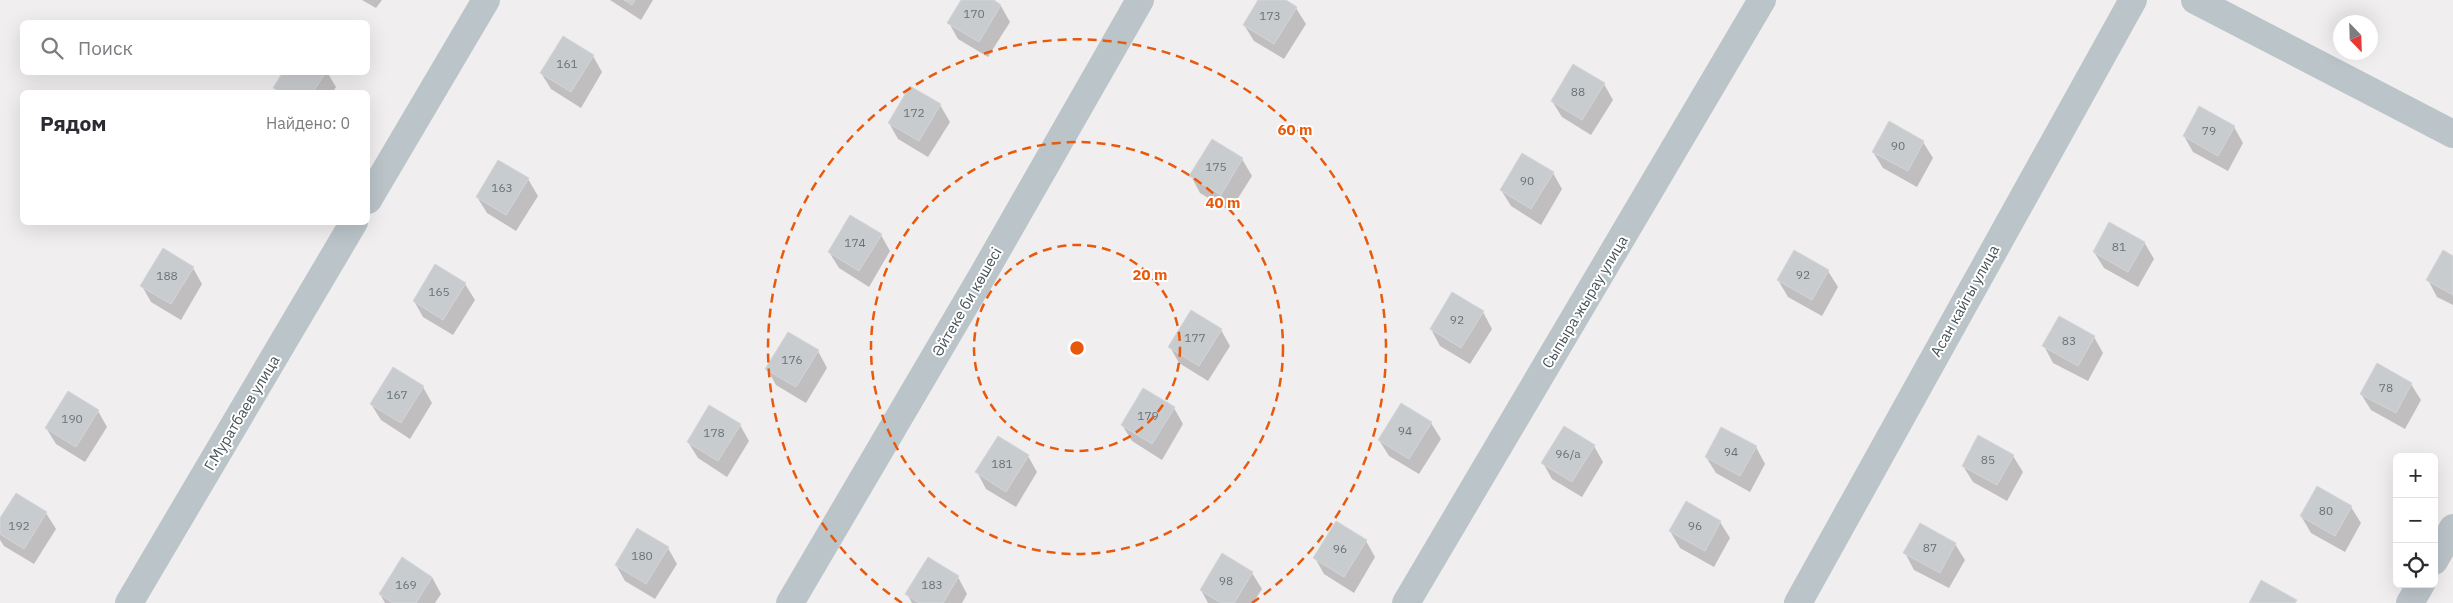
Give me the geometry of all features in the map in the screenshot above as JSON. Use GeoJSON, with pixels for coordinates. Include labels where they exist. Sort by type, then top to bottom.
{"type":"FeatureCollection","features":[{"type":"Feature","properties":{"kind":"street"},"geometry":{"type":"LineString","coordinates":[[370,197],[486,0]]}},
{"type":"Feature","properties":{"kind":"street","name":"Әйтеке би көшесі"},"geometry":{"type":"LineString","coordinates":[[790,603],[990,263],[1140,0]]}},
{"type":"Feature","properties":{"kind":"street","name":"Сыпыра жырау улица"},"geometry":{"type":"LineString","coordinates":[[1406,603],[1762,0]]}},
{"type":"Feature","properties":{"kind":"street","name":"Асан кайгы улица"},"geometry":{"type":"LineString","coordinates":[[1798,603],[2133,0]]}},
{"type":"Feature","properties":{"kind":"street"},"geometry":{"type":"LineString","coordinates":[[2195,0],[2453,134]]}},
{"type":"Feature","properties":{"kind":"street","name":"Г.Муратбаев улица"},"geometry":{"type":"LineString","coordinates":[[129,603],[352,225]]}},
{"type":"Feature","properties":{"kind":"street"},"geometry":{"type":"LineString","coordinates":[[2438,553],[2453,528]]}},
{"type":"Feature","properties":{"kind":"street"},"geometry":{"type":"LineString","coordinates":[[2410,603],[2419,588]]}},
{"type":"Feature","properties":{"kind":"building"},"geometry":{"type":"Polygon","coordinates":[[[624,0],[635,0],[632,5],[624,0]]]}},
{"type":"Feature","properties":{"kind":"building"},"geometry":{"type":"Polygon","coordinates":[[[961,0],[994,0],[1001,5],[979,42],[947,23],[961,0]]]}},
{"type":"Feature","properties":{"kind":"building"},"geometry":{"type":"Polygon","coordinates":[[[1258,0],[1286,0],[1297,7],[1274,44],[1243,25],[1258,0]]]}},
{"type":"Feature","properties":{"kind":"building"},"geometry":{"type":"Polygon","coordinates":[[[563,36],[594,55],[571,92],[540,73],[563,36]]]}},
{"type":"Feature","properties":{"kind":"building"},"geometry":{"type":"Polygon","coordinates":[[[1573,64],[1605,83],[1582,120],[1551,101],[1573,64]]]}},
{"type":"Feature","properties":{"kind":"building"},"geometry":{"type":"Polygon","coordinates":[[[281,75],[324,75],[314,90],[277,90],[273,88],[281,75]]]}},
{"type":"Feature","properties":{"kind":"building"},"geometry":{"type":"Polygon","coordinates":[[[910,86],[941,104],[919,141],[888,123],[910,86]]]}},
{"type":"Feature","properties":{"kind":"building"},"geometry":{"type":"Polygon","coordinates":[[[2199,106],[2235,126],[2218,156],[2183,136],[2199,106]]]}},
{"type":"Feature","properties":{"kind":"building"},"geometry":{"type":"Polygon","coordinates":[[[1889,121],[1924,141],[1908,171],[1872,152],[1889,121]]]}},
{"type":"Feature","properties":{"kind":"building"},"geometry":{"type":"Polygon","coordinates":[[[1212,139],[1243,158],[1221,195],[1189,176],[1212,139]]]}},
{"type":"Feature","properties":{"kind":"building"},"geometry":{"type":"Polygon","coordinates":[[[1522,153],[1554,172],[1531,209],[1500,190],[1522,153]]]}},
{"type":"Feature","properties":{"kind":"building"},"geometry":{"type":"Polygon","coordinates":[[[498,160],[529,178],[506,215],[476,197],[498,160]]]}},
{"type":"Feature","properties":{"kind":"building"},"geometry":{"type":"Polygon","coordinates":[[[850,215],[882,234],[859,271],[828,252],[850,215]]]}},
{"type":"Feature","properties":{"kind":"building"},"geometry":{"type":"Polygon","coordinates":[[[2109,222],[2145,242],[2128,272],[2093,252],[2109,222]]]}},
{"type":"Feature","properties":{"kind":"building"},"geometry":{"type":"Polygon","coordinates":[[[163,248],[194,267],[171,304],[140,286],[163,248]]]}},
{"type":"Feature","properties":{"kind":"building"},"geometry":{"type":"Polygon","coordinates":[[[1794,250],[1829,270],[1812,300],[1777,280],[1794,250]]]}},
{"type":"Feature","properties":{"kind":"building"},"geometry":{"type":"Polygon","coordinates":[[[2443,250],[2453,256],[2453,295],[2426,280],[2443,250]]]}},
{"type":"Feature","properties":{"kind":"building"},"geometry":{"type":"Polygon","coordinates":[[[435,264],[466,283],[443,320],[413,301],[435,264]]]}},
{"type":"Feature","properties":{"kind":"building"},"geometry":{"type":"Polygon","coordinates":[[[1452,292],[1484,311],[1461,348],[1430,329],[1452,292]]]}},
{"type":"Feature","properties":{"kind":"building"},"geometry":{"type":"Polygon","coordinates":[[[1191,310],[1222,329],[1199,366],[1168,347],[1191,310]]]}},
{"type":"Feature","properties":{"kind":"building"},"geometry":{"type":"Polygon","coordinates":[[[2059,316],[2095,336],[2078,366],[2042,346],[2059,316]]]}},
{"type":"Feature","properties":{"kind":"building"},"geometry":{"type":"Polygon","coordinates":[[[788,332],[819,350],[796,387],[765,369],[788,332]]]}},
{"type":"Feature","properties":{"kind":"building"},"geometry":{"type":"Polygon","coordinates":[[[2377,363],[2412,383],[2396,413],[2360,394],[2377,363]]]}},
{"type":"Feature","properties":{"kind":"building"},"geometry":{"type":"Polygon","coordinates":[[[393,367],[424,386],[401,423],[370,404],[393,367]]]}},
{"type":"Feature","properties":{"kind":"building"},"geometry":{"type":"Polygon","coordinates":[[[1143,388],[1175,407],[1152,444],[1121,425],[1143,388]]]}},
{"type":"Feature","properties":{"kind":"building"},"geometry":{"type":"Polygon","coordinates":[[[68,391],[99,410],[76,447],[45,428],[68,391]]]}},
{"type":"Feature","properties":{"kind":"building"},"geometry":{"type":"Polygon","coordinates":[[[1401,403],[1432,422],[1409,459],[1378,440],[1401,403]]]}},
{"type":"Feature","properties":{"kind":"building"},"geometry":{"type":"Polygon","coordinates":[[[709,405],[741,424],[718,461],[687,442],[709,405]]]}},
{"type":"Feature","properties":{"kind":"building"},"geometry":{"type":"Polygon","coordinates":[[[1564,426],[1595,445],[1572,482],[1541,463],[1564,426]]]}},
{"type":"Feature","properties":{"kind":"building"},"geometry":{"type":"Polygon","coordinates":[[[1721,427],[1757,446],[1740,476],[1705,457],[1721,427]]]}},
{"type":"Feature","properties":{"kind":"building"},"geometry":{"type":"Polygon","coordinates":[[[1978,435],[2014,455],[1997,485],[1962,466],[1978,435]]]}},
{"type":"Feature","properties":{"kind":"building"},"geometry":{"type":"Polygon","coordinates":[[[998,436],[1029,455],[1006,492],[975,472],[998,436]]]}},
{"type":"Feature","properties":{"kind":"building"},"geometry":{"type":"Polygon","coordinates":[[[2317,486],[2352,506],[2335,536],[2300,516],[2317,486]]]}},
{"type":"Feature","properties":{"kind":"building"},"geometry":{"type":"Polygon","coordinates":[[[16,493],[47,512],[24,549],[0,534],[0,518],[16,493]]]}},
{"type":"Feature","properties":{"kind":"building"},"geometry":{"type":"Polygon","coordinates":[[[1686,501],[1721,521],[1705,551],[1669,531],[1686,501]]]}},
{"type":"Feature","properties":{"kind":"building"},"geometry":{"type":"Polygon","coordinates":[[[1336,521],[1367,540],[1344,577],[1313,558],[1336,521]]]}},
{"type":"Feature","properties":{"kind":"building"},"geometry":{"type":"Polygon","coordinates":[[[1920,523],[1956,543],[1940,573],[1903,553],[1920,523]]]}},
{"type":"Feature","properties":{"kind":"building"},"geometry":{"type":"Polygon","coordinates":[[[637,528],[669,547],[646,584],[615,565],[637,528]]]}},
{"type":"Feature","properties":{"kind":"building"},"geometry":{"type":"Polygon","coordinates":[[[1222,553],[1253,572],[1234,603],[1221,603],[1200,590],[1222,553]]]}},
{"type":"Feature","properties":{"kind":"building"},"geometry":{"type":"Polygon","coordinates":[[[402,557],[432,577],[416,603],[393,603],[379,594],[402,557]]]}},
{"type":"Feature","properties":{"kind":"building"},"geometry":{"type":"Polygon","coordinates":[[[928,557],[959,576],[943,603],[919,603],[905,594],[928,557]]]}},
{"type":"Feature","properties":{"kind":"building"},"geometry":{"type":"Polygon","coordinates":[[[2261,580],[2297,600],[2295,603],[2249,603],[2261,580]]]}}]}
